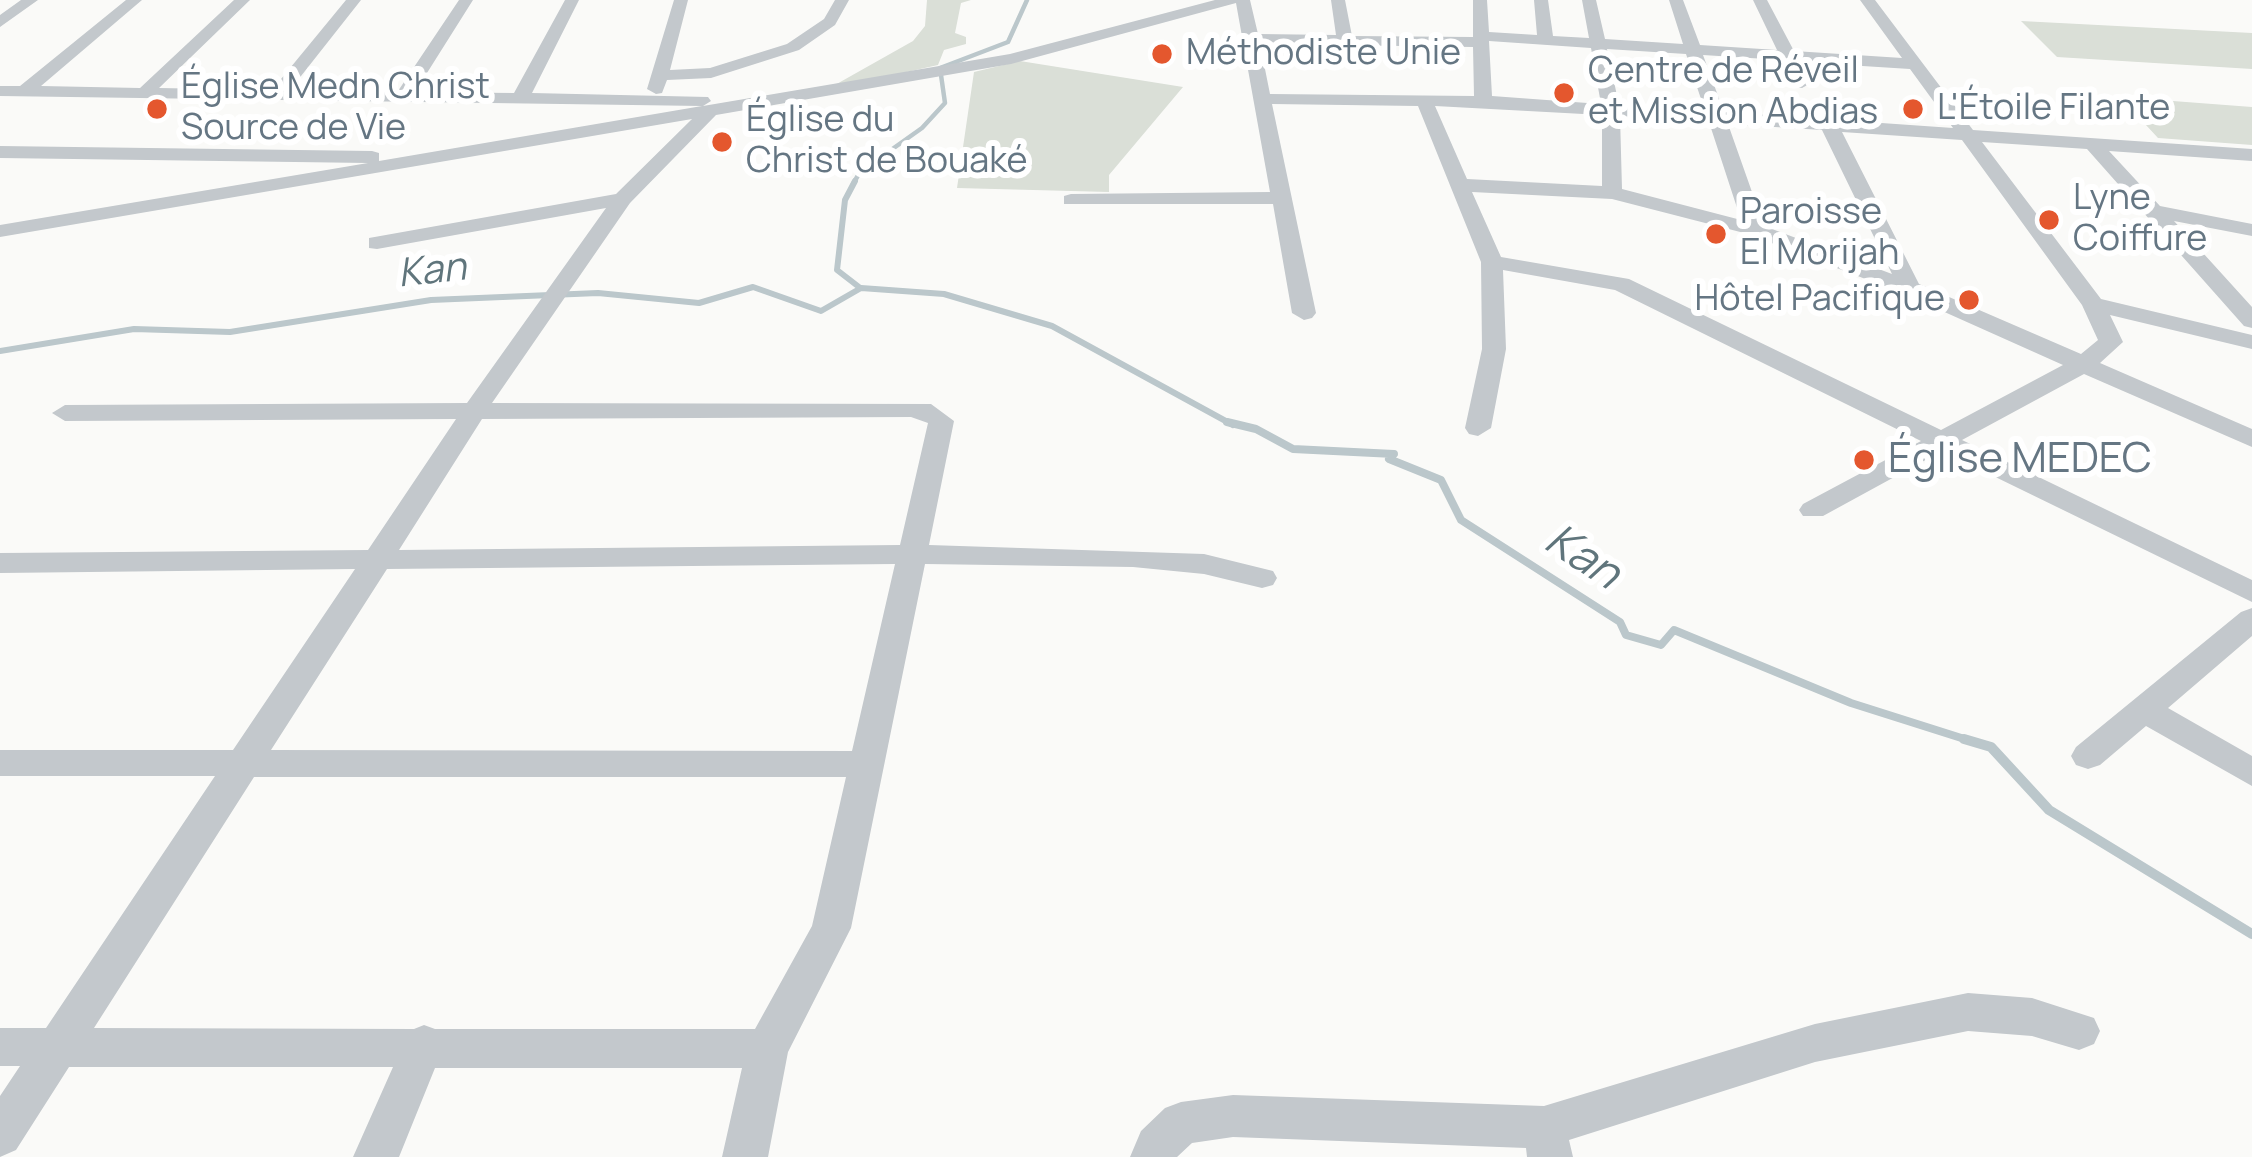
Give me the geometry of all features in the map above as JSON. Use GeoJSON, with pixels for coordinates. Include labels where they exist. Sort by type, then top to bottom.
{"type":"FeatureCollection","features":[{"type":"Feature","properties":{"kind":"street"},"geometry":{"type":"LineString","coordinates":[[0,22],[31,0]]}},
{"type":"Feature","properties":{"kind":"street"},"geometry":{"type":"LineString","coordinates":[[0,106],[25,92],[135,0]]}},
{"type":"Feature","properties":{"kind":"street"},"geometry":{"type":"LineString","coordinates":[[144,93],[243,0]]}},
{"type":"Feature","properties":{"kind":"street"},"geometry":{"type":"LineString","coordinates":[[276,96],[354,0]]}},
{"type":"Feature","properties":{"kind":"street"},"geometry":{"type":"LineString","coordinates":[[402,98],[466,0]]}},
{"type":"Feature","properties":{"kind":"street"},"geometry":{"type":"LineString","coordinates":[[520,100],[572,0]]}},
{"type":"Feature","properties":{"kind":"street"},"geometry":{"type":"LineString","coordinates":[[652,101],[681,0]]}},
{"type":"Feature","properties":{"kind":"street"},"geometry":{"type":"LineString","coordinates":[[662,75],[711,74],[793,47],[830,22],[842,0]]}},
{"type":"Feature","properties":{"kind":"street"},"geometry":{"type":"LineString","coordinates":[[1162,0],[1209,8]]}},
{"type":"Feature","properties":{"kind":"street"},"geometry":{"type":"LineString","coordinates":[[0,231],[452,158],[1011,58],[1232,0]]}},
{"type":"Feature","properties":{"kind":"street"},"geometry":{"type":"LineString","coordinates":[[1243,0],[1304,313]]}},
{"type":"Feature","properties":{"kind":"street"},"geometry":{"type":"LineString","coordinates":[[1338,0],[1345,40]]}},
{"type":"Feature","properties":{"kind":"street"},"geometry":{"type":"LineString","coordinates":[[1480,0],[1484,101]]}},
{"type":"Feature","properties":{"kind":"street"},"geometry":{"type":"LineString","coordinates":[[1540,0],[1546,40]]}},
{"type":"Feature","properties":{"kind":"street"},"geometry":{"type":"LineString","coordinates":[[1589,0],[1611,109],[1612,193]]}},
{"type":"Feature","properties":{"kind":"street"},"geometry":{"type":"LineString","coordinates":[[1676,0],[1755,230]]}},
{"type":"Feature","properties":{"kind":"street"},"geometry":{"type":"LineString","coordinates":[[1760,0],[1802,82]]}},
{"type":"Feature","properties":{"kind":"street"},"geometry":{"type":"LineString","coordinates":[[1813,510],[1942,436],[2085,364],[2111,342],[2093,304],[1868,0]]}},
{"type":"Feature","properties":{"kind":"street"},"geometry":{"type":"LineString","coordinates":[[1252,39],[1546,40],[1914,64]]}},
{"type":"Feature","properties":{"kind":"street"},"geometry":{"type":"LineString","coordinates":[[0,91],[762,102]]}},
{"type":"Feature","properties":{"kind":"street"},"geometry":{"type":"LineString","coordinates":[[1259,99],[1484,101],[2251,156]]}},
{"type":"Feature","properties":{"kind":"street"},"geometry":{"type":"LineString","coordinates":[[1424,100],[1492,262],[1494,349],[1478,428]]}},
{"type":"Feature","properties":{"kind":"street"},"geometry":{"type":"LineString","coordinates":[[0,1136],[475,410],[623,199],[707,114]]}},
{"type":"Feature","properties":{"kind":"street"},"geometry":{"type":"LineString","coordinates":[[1829,125],[1910,288]]}},
{"type":"Feature","properties":{"kind":"street"},"geometry":{"type":"LineString","coordinates":[[2093,144],[2252,321]]}},
{"type":"Feature","properties":{"kind":"street"},"geometry":{"type":"LineString","coordinates":[[0,152],[452,158]]}},
{"type":"Feature","properties":{"kind":"street"},"geometry":{"type":"LineString","coordinates":[[1459,185],[1612,193],[1755,230],[1910,288],[2252,439]]}},
{"type":"Feature","properties":{"kind":"street"},"geometry":{"type":"LineString","coordinates":[[1071,200],[1279,197]]}},
{"type":"Feature","properties":{"kind":"street"},"geometry":{"type":"LineString","coordinates":[[377,243],[623,199]]}},
{"type":"Feature","properties":{"kind":"street"},"geometry":{"type":"LineString","coordinates":[[2152,211],[2252,230]]}},
{"type":"Feature","properties":{"kind":"street"},"geometry":{"type":"LineString","coordinates":[[1492,262],[1621,284],[1942,436],[2252,592]]}},
{"type":"Feature","properties":{"kind":"street"},"geometry":{"type":"LineString","coordinates":[[2206,272],[2252,281]]}},
{"type":"Feature","properties":{"kind":"street"},"geometry":{"type":"LineString","coordinates":[[2093,304],[2252,342]]}},
{"type":"Feature","properties":{"kind":"street"},"geometry":{"type":"LineString","coordinates":[[65,413],[931,412],[941,421],[831,928],[766,1049],[745,1157]]}},
{"type":"Feature","properties":{"kind":"street"},"geometry":{"type":"LineString","coordinates":[[0,563],[915,554],[1133,558],[1204,564],[1262,578]]}},
{"type":"Feature","properties":{"kind":"street"},"geometry":{"type":"LineString","coordinates":[[2088,755],[2252,619]]}},
{"type":"Feature","properties":{"kind":"street"},"geometry":{"type":"LineString","coordinates":[[2142,709],[2252,772]]}},
{"type":"Feature","properties":{"kind":"street"},"geometry":{"type":"LineString","coordinates":[[0,763],[866,764]]}},
{"type":"Feature","properties":{"kind":"street"},"geometry":{"type":"LineString","coordinates":[[1154,1157],[1157,1146],[1181,1123],[1233,1116],[1547,1142],[1902,1021],[1967,1012],[2032,1017],[2079,1031]]}},
{"type":"Feature","properties":{"kind":"street"},"geometry":{"type":"LineString","coordinates":[[0,1047],[424,1044],[766,1049]]}},
{"type":"Feature","properties":{"kind":"street"},"geometry":{"type":"LineString","coordinates":[[376,1157],[424,1044]]}},
{"type":"Feature","properties":{"kind":"shaded area"},"geometry":{"type":"Polygon","coordinates":[[[927,0],[971,0],[961,3],[955,33],[966,37],[966,44],[944,50],[938,65],[826,90],[913,41],[925,26],[927,0]]]}},
{"type":"Feature","properties":{"kind":"shaded area"},"geometry":{"type":"Polygon","coordinates":[[[2021,21],[2252,33],[2252,69],[2057,57],[2021,21]]]}},
{"type":"Feature","properties":{"kind":"shaded area"},"geometry":{"type":"Polygon","coordinates":[[[1020,61],[1183,87],[1109,175],[1109,192],[957,188],[974,72],[1020,61]]]}},
{"type":"Feature","properties":{"kind":"shaded area"},"geometry":{"type":"Polygon","coordinates":[[[2120,97],[2252,107],[2252,145],[2158,138],[2120,97]]]}},
{"type":"Feature","properties":{"kind":"waterway","name":"Kan"},"geometry":{"type":"LineString","coordinates":[[853,184],[860,172],[922,128],[945,103],[940,68],[1008,42],[1027,0]]}},
{"type":"Feature","properties":{"kind":"waterway","name":"Kan"},"geometry":{"type":"LineString","coordinates":[[855,181],[845,200],[837,270],[859,287]]}},
{"type":"Feature","properties":{"kind":"waterway","name":"Kan"},"geometry":{"type":"LineString","coordinates":[[0,351],[134,329],[230,332],[431,300],[598,293],[699,303],[753,287],[821,311],[861,288],[944,294],[1052,326],[1228,422]]}},
{"type":"Feature","properties":{"kind":"waterway","name":"Kan"},"geometry":{"type":"LineString","coordinates":[[1228,422],[1256,429],[1293,449],[1394,454],[1389,459],[1441,480],[1461,520],[1620,622],[1626,635],[1661,645],[1674,630],[1851,703],[1972,741]]}},
{"type":"Feature","properties":{"kind":"waterway","name":"Kan"},"geometry":{"type":"LineString","coordinates":[[1228,422],[1233,425]]}},
{"type":"Feature","properties":{"kind":"waterway","name":"Kan"},"geometry":{"type":"LineString","coordinates":[[1964,739],[1972,741]]}},
{"type":"Feature","properties":{"kind":"waterway","name":"Kan"},"geometry":{"type":"LineString","coordinates":[[1972,741],[1991,747],[2049,810],[2252,934]]}},
{"type":"Feature","properties":{"kind":"place","name":"Méthodiste Unie"},"geometry":{"type":"Point","coordinates":[1162,54]}},
{"type":"Feature","properties":{"kind":"place","name":"Centre de Réveil et Mission Abdias"},"geometry":{"type":"Point","coordinates":[1564,93]}},
{"type":"Feature","properties":{"kind":"place","name":"Église Medn Christ Source de Vie"},"geometry":{"type":"Point","coordinates":[157,109]}},
{"type":"Feature","properties":{"kind":"place","name":"L'Étoile Filante"},"geometry":{"type":"Point","coordinates":[1913,109]}},
{"type":"Feature","properties":{"kind":"place","name":"Église du Christ de Bouaké"},"geometry":{"type":"Point","coordinates":[722,142]}},
{"type":"Feature","properties":{"kind":"place","name":"Lyne Coiffure"},"geometry":{"type":"Point","coordinates":[2049,220]}},
{"type":"Feature","properties":{"kind":"place","name":"Paroisse El Morijah"},"geometry":{"type":"Point","coordinates":[1716,234]}},
{"type":"Feature","properties":{"kind":"place","name":"Hôtel Pacifique"},"geometry":{"type":"Point","coordinates":[1969,300]}},
{"type":"Feature","properties":{"kind":"place","name":"Église MEDEC"},"geometry":{"type":"Point","coordinates":[1864,460]}}]}
